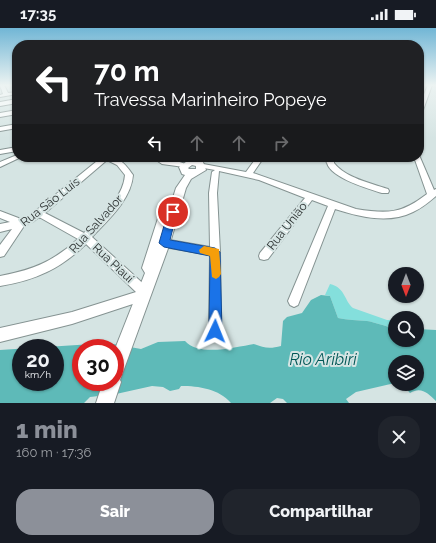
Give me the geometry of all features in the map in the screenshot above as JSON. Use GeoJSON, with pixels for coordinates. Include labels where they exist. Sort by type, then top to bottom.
{"type":"FeatureCollection","features":[{"type":"Feature","properties":{"kind":"main road"},"geometry":{"type":"LineString","coordinates":[[124,348],[164,243],[181,188],[194,165]]}},
{"type":"Feature","properties":{"kind":"main road"},"geometry":{"type":"LineString","coordinates":[[145,292],[154,247],[169,201],[194,165]]}},
{"type":"Feature","properties":{"kind":"main road"},"geometry":{"type":"LineString","coordinates":[[105,403],[109,391]]}},
{"type":"Feature","properties":{"kind":"street"},"geometry":{"type":"LineString","coordinates":[[0,115],[12,113]]}},
{"type":"Feature","properties":{"kind":"street"},"geometry":{"type":"LineString","coordinates":[[0,129],[12,127]]}},
{"type":"Feature","properties":{"kind":"street"},"geometry":{"type":"LineString","coordinates":[[0,152],[12,150]]}},
{"type":"Feature","properties":{"kind":"street"},"geometry":{"type":"LineString","coordinates":[[0,165],[12,159]]}},
{"type":"Feature","properties":{"kind":"street","name":"Rua São Luís"},"geometry":{"type":"LineString","coordinates":[[0,253],[21,223],[31,219],[100,162]]}},
{"type":"Feature","properties":{"kind":"street","name":"Rua Salvador"},"geometry":{"type":"LineString","coordinates":[[0,281],[31,274],[51,265],[69,254],[86,238],[117,202],[129,180],[129,175],[126,168],[118,162]]}},
{"type":"Feature","properties":{"kind":"street"},"geometry":{"type":"LineString","coordinates":[[165,162],[194,165],[248,175],[281,184],[332,206],[375,214],[397,213],[412,209],[434,193],[419,162]]}},
{"type":"Feature","properties":{"kind":"street"},"geometry":{"type":"LineString","coordinates":[[248,175],[257,162]]}},
{"type":"Feature","properties":{"kind":"street"},"geometry":{"type":"LineString","coordinates":[[330,162],[336,170],[359,182],[384,191]]}},
{"type":"Feature","properties":{"kind":"street"},"geometry":{"type":"LineString","coordinates":[[194,165],[216,172],[231,172]]}},
{"type":"Feature","properties":{"kind":"street"},"geometry":{"type":"LineString","coordinates":[[215,331],[213,193],[216,172]]}},
{"type":"Feature","properties":{"kind":"street","name":"Rua União"},"geometry":{"type":"LineString","coordinates":[[264,256],[310,196]]}},
{"type":"Feature","properties":{"kind":"street"},"geometry":{"type":"LineString","coordinates":[[294,301],[332,206]]}},
{"type":"Feature","properties":{"kind":"street","name":"Rua Piauí"},"geometry":{"type":"LineString","coordinates":[[38,213],[86,238],[145,292]]}},
{"type":"Feature","properties":{"kind":"street"},"geometry":{"type":"LineString","coordinates":[[0,214],[21,223]]}},
{"type":"Feature","properties":{"kind":"street"},"geometry":{"type":"LineString","coordinates":[[0,228],[21,223]]}},
{"type":"Feature","properties":{"kind":"street"},"geometry":{"type":"LineString","coordinates":[[164,243],[215,252]]}},
{"type":"Feature","properties":{"kind":"street"},"geometry":{"type":"LineString","coordinates":[[0,335],[72,318],[145,292]]}},
{"type":"Feature","properties":{"kind":"shaded area"},"geometry":{"type":"Polygon","coordinates":[[[330,284],[339,288],[353,308],[388,320],[388,327],[370,322],[338,318],[330,296],[325,295],[330,284]]]}},
{"type":"Feature","properties":{"kind":"water","name":"Rio Aribiri"},"geometry":{"type":"Polygon","coordinates":[[[321,295],[330,296],[338,318],[370,322],[388,327],[388,347],[424,347],[424,329],[436,330],[436,401],[424,391],[424,355],[388,355],[388,385],[356,392],[346,399],[349,403],[287,403],[283,399],[277,398],[270,403],[231,403],[221,394],[208,389],[181,386],[179,389],[170,391],[163,387],[152,386],[116,394],[90,397],[84,403],[0,403],[0,350],[12,349],[12,391],[64,391],[64,346],[72,345],[72,391],[124,391],[124,346],[141,349],[158,342],[185,341],[191,346],[208,350],[228,349],[254,344],[274,348],[281,346],[283,321],[287,317],[302,313],[311,300],[321,295]]]}},
{"type":"Feature","properties":{"kind":"slow traffic"},"geometry":{"type":"LineString","coordinates":[[204,250],[215,252],[216,274]]}},
{"type":"Feature","properties":{"kind":"route"},"geometry":{"type":"LineString","coordinates":[[173,212],[164,243],[215,252],[215,331]]}}]}
